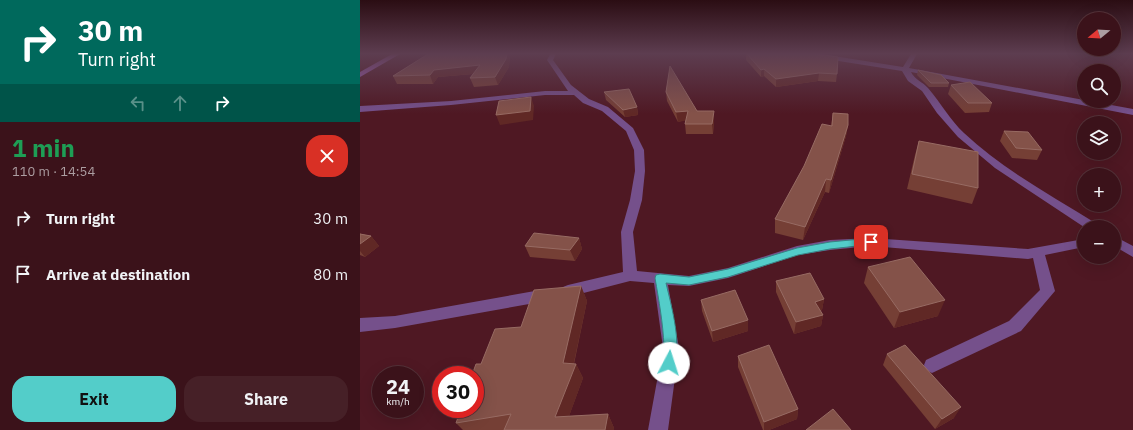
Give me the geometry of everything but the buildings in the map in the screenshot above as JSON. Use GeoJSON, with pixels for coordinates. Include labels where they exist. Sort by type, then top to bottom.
{"type":"FeatureCollection","features":[{"type":"Feature","properties":{"kind":"street"},"geometry":{"type":"LineString","coordinates":[[561,74],[568,87],[586,101],[605,109],[630,130],[639,150],[640,171],[636,200],[626,232],[630,276]]}},
{"type":"Feature","properties":{"kind":"street"},"geometry":{"type":"LineString","coordinates":[[908,74],[911,79],[925,89],[940,111],[961,135],[998,166],[1082,220]]}},
{"type":"Feature","properties":{"kind":"street"},"geometry":{"type":"LineString","coordinates":[[932,74],[1133,112]]}},
{"type":"Feature","properties":{"kind":"street"},"geometry":{"type":"LineString","coordinates":[[360,109],[451,103],[545,93],[576,93]]}},
{"type":"Feature","properties":{"kind":"street"},"geometry":{"type":"LineString","coordinates":[[360,325],[395,322],[499,304],[574,290],[630,276],[689,281],[728,273],[797,251],[830,245],[871,242],[1028,254],[1077,244]]}},
{"type":"Feature","properties":{"kind":"street"},"geometry":{"type":"LineString","coordinates":[[1121,244],[1133,252]]}},
{"type":"Feature","properties":{"kind":"street"},"geometry":{"type":"LineString","coordinates":[[932,365],[1015,326],[1048,291],[1038,252]]}},
{"type":"Feature","properties":{"kind":"street"},"geometry":{"type":"LineString","coordinates":[[658,430],[671,348],[660,278]]}},
{"type":"Feature","properties":{"kind":"route"},"geometry":{"type":"LineString","coordinates":[[669,363],[671,348],[660,278],[689,281],[728,273],[797,251],[830,245],[871,242]]}}]}
